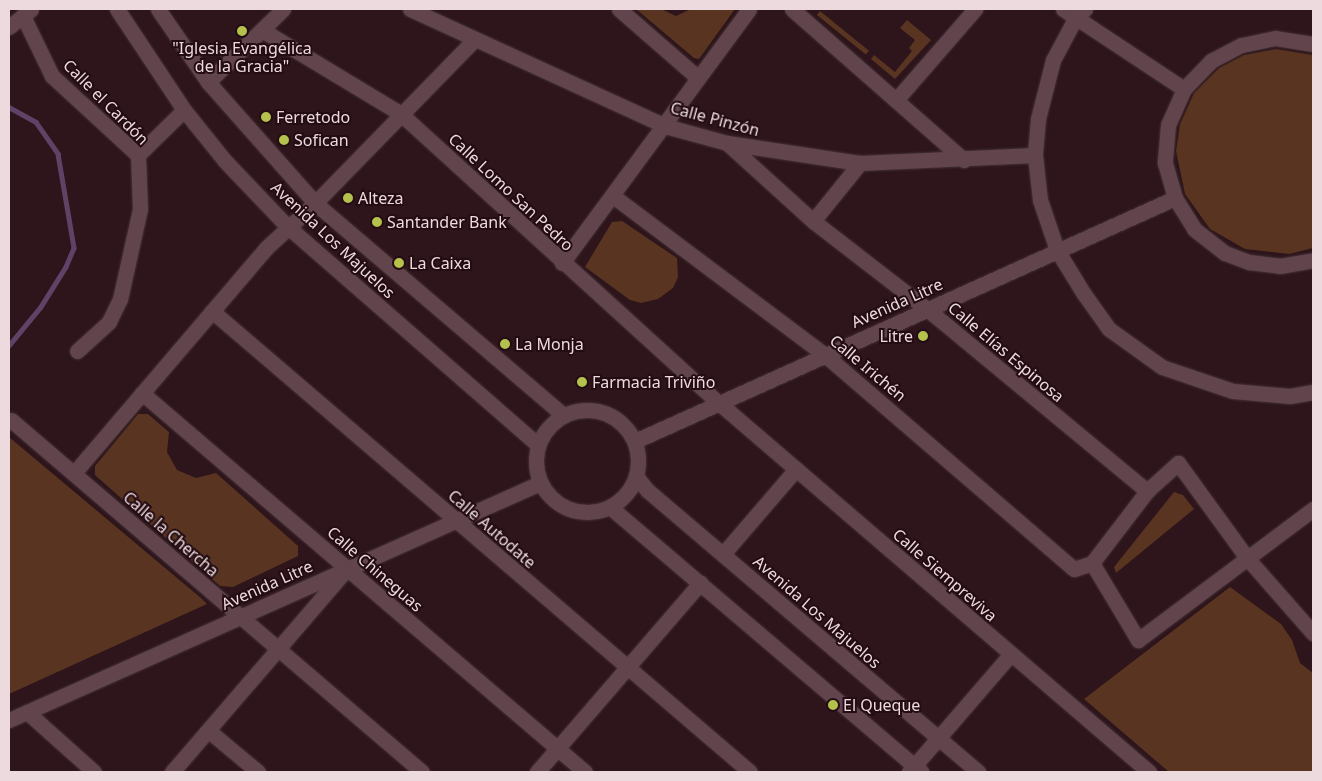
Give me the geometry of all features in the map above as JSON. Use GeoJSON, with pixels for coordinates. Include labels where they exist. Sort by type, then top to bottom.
{"type":"FeatureCollection","features":[{"type":"Feature","properties":{"kind":"street","name":"Avenida Los Majuelos"},"geometry":{"type":"LineString","coordinates":[[117,9],[184,110],[225,161],[287,226],[538,445]]}},
{"type":"Feature","properties":{"kind":"street","name":"Avenida Los Majuelos"},"geometry":{"type":"LineString","coordinates":[[158,9],[208,82],[315,203],[564,415]]}},
{"type":"Feature","properties":{"kind":"street"},"geometry":{"type":"LineString","coordinates":[[208,82],[283,9]]}},
{"type":"Feature","properties":{"kind":"street"},"geometry":{"type":"LineString","coordinates":[[619,9],[698,78]]}},
{"type":"Feature","properties":{"kind":"street"},"geometry":{"type":"LineString","coordinates":[[562,263],[665,126],[749,9]]}},
{"type":"Feature","properties":{"kind":"street"},"geometry":{"type":"LineString","coordinates":[[792,9],[964,160]]}},
{"type":"Feature","properties":{"kind":"street"},"geometry":{"type":"LineString","coordinates":[[896,100],[975,9]]}},
{"type":"Feature","properties":{"kind":"street"},"geometry":{"type":"LineString","coordinates":[[1063,9],[1080,13],[1184,89]]}},
{"type":"Feature","properties":{"kind":"street","name":"Calle Pinzón"},"geometry":{"type":"LineString","coordinates":[[420,11],[475,39],[665,126],[727,143],[860,163],[964,160],[1035,155]]}},
{"type":"Feature","properties":{"kind":"street"},"geometry":{"type":"LineString","coordinates":[[9,27],[27,12]]}},
{"type":"Feature","properties":{"kind":"street","name":"Calle el Cardón"},"geometry":{"type":"LineString","coordinates":[[27,12],[52,76],[138,155],[140,209],[120,299],[109,322],[77,351]]}},
{"type":"Feature","properties":{"kind":"street"},"geometry":{"type":"LineString","coordinates":[[1080,13],[1053,60],[1038,119],[1035,155],[1040,200],[1057,250],[1109,329],[1162,367],[1233,392],[1290,396],[1313,392]]}},
{"type":"Feature","properties":{"kind":"street","name":"Calle Lomo San Pedro"},"geometry":{"type":"LineString","coordinates":[[262,30],[401,114],[562,263],[719,403]]}},
{"type":"Feature","properties":{"kind":"street"},"geometry":{"type":"LineString","coordinates":[[1312,265],[1280,266],[1249,262],[1225,253],[1194,229],[1175,198],[1165,163],[1168,125],[1184,89],[1211,61],[1241,45],[1275,38],[1313,44]]}},
{"type":"Feature","properties":{"kind":"street"},"geometry":{"type":"LineString","coordinates":[[74,473],[287,226],[315,203],[475,39]]}},
{"type":"Feature","properties":{"kind":"street"},"geometry":{"type":"LineString","coordinates":[[138,155],[184,110]]}},
{"type":"Feature","properties":{"kind":"street","name":"Calle Elías Espinosa"},"geometry":{"type":"LineString","coordinates":[[727,143],[813,221],[927,309],[1148,491]]}},
{"type":"Feature","properties":{"kind":"street"},"geometry":{"type":"LineString","coordinates":[[813,221],[860,163]]}},
{"type":"Feature","properties":{"kind":"street","name":"Calle Irichén"},"geometry":{"type":"LineString","coordinates":[[613,196],[825,355],[1074,569],[1092,563]]}},
{"type":"Feature","properties":{"kind":"street","name":"Avenida Litre"},"geometry":{"type":"LineString","coordinates":[[635,441],[1175,198]]}},
{"type":"Feature","properties":{"kind":"street","name":"Calle Autodate"},"geometry":{"type":"LineString","coordinates":[[212,311],[750,772]]}},
{"type":"Feature","properties":{"kind":"street","name":"Calle Chineguas"},"geometry":{"type":"LineString","coordinates":[[142,393],[585,772]]}},
{"type":"Feature","properties":{"kind":"street","name":"Calle Siempreviva"},"geometry":{"type":"LineString","coordinates":[[719,403],[1149,772]]}},
{"type":"Feature","properties":{"kind":"street"},"geometry":{"type":"LineString","coordinates":[[578,410],[599,411],[618,420],[635,441],[636,476],[623,497],[610,507],[597,512],[575,512],[554,501],[540,483],[535,464],[538,445],[546,430],[564,415],[578,410]]}},
{"type":"Feature","properties":{"kind":"street","name":"Calle la Chercha"},"geometry":{"type":"LineString","coordinates":[[11,420],[422,772]]}},
{"type":"Feature","properties":{"kind":"street"},"geometry":{"type":"LineString","coordinates":[[1313,509],[1247,558],[1138,640],[1092,563],[1148,491],[1178,463],[1247,558],[1313,633]]}},
{"type":"Feature","properties":{"kind":"street"},"geometry":{"type":"LineString","coordinates":[[723,554],[796,470]]}},
{"type":"Feature","properties":{"kind":"street","name":"Avenida Los Majuelos"},"geometry":{"type":"LineString","coordinates":[[636,476],[647,490],[978,772]]}},
{"type":"Feature","properties":{"kind":"street","name":"Avenida Litre"},"geometry":{"type":"LineString","coordinates":[[9,720],[540,483]]}},
{"type":"Feature","properties":{"kind":"street"},"geometry":{"type":"LineString","coordinates":[[610,507],[915,770],[938,738],[1011,654]]}},
{"type":"Feature","properties":{"kind":"street"},"geometry":{"type":"LineString","coordinates":[[172,772],[279,650],[347,568]]}},
{"type":"Feature","properties":{"kind":"street"},"geometry":{"type":"LineString","coordinates":[[537,772],[700,583]]}},
{"type":"Feature","properties":{"kind":"street"},"geometry":{"type":"LineString","coordinates":[[27,712],[94,772]]}},
{"type":"Feature","properties":{"kind":"street"},"geometry":{"type":"LineString","coordinates":[[209,731],[258,772]]}},
{"type":"Feature","properties":{"kind":"shaded area"},"geometry":{"type":"Polygon","coordinates":[[[636,9],[661,9],[676,16],[691,9],[735,9],[699,59],[694,58],[636,9]]]}},
{"type":"Feature","properties":{"kind":"shaded area"},"geometry":{"type":"Polygon","coordinates":[[[820,11],[869,51],[866,55],[817,15],[820,11]]]}},
{"type":"Feature","properties":{"kind":"shaded area"},"geometry":{"type":"Polygon","coordinates":[[[907,20],[931,40],[895,79],[871,59],[874,55],[895,72],[912,51],[909,48],[915,40],[900,28],[907,20]]]}},
{"type":"Feature","properties":{"kind":"shaded area"},"geometry":{"type":"Polygon","coordinates":[[[1276,49],[1313,55],[1313,248],[1289,254],[1245,249],[1210,229],[1185,194],[1176,151],[1180,124],[1194,93],[1219,68],[1244,55],[1276,49]]]}},
{"type":"Feature","properties":{"kind":"shaded area"},"geometry":{"type":"Polygon","coordinates":[[[622,221],[677,258],[678,277],[673,288],[658,299],[641,303],[630,300],[585,267],[612,222],[622,221]]]}},
{"type":"Feature","properties":{"kind":"shaded area"},"geometry":{"type":"Polygon","coordinates":[[[138,414],[148,414],[169,432],[167,452],[177,470],[196,478],[216,473],[298,546],[298,556],[233,587],[220,586],[95,475],[95,466],[138,414]]]}},
{"type":"Feature","properties":{"kind":"shaded area"},"geometry":{"type":"Polygon","coordinates":[[[9,437],[201,598],[207,604],[9,694],[9,437]]]}},
{"type":"Feature","properties":{"kind":"shaded area"},"geometry":{"type":"Polygon","coordinates":[[[1174,492],[1183,495],[1194,509],[1116,573],[1114,567],[1174,492]]]}},
{"type":"Feature","properties":{"kind":"shaded area"},"geometry":{"type":"Polygon","coordinates":[[[1230,587],[1281,624],[1292,640],[1300,663],[1313,673],[1313,772],[1169,772],[1084,699],[1230,587]]]}},
{"type":"Feature","properties":{"kind":"waterway"},"geometry":{"type":"LineString","coordinates":[[9,107],[36,122],[58,154],[74,248],[66,267],[41,307],[9,346]]}},
{"type":"Feature","properties":{"kind":"place","name":"\"Iglesia Evangélica de la Gracia\""},"geometry":{"type":"Point","coordinates":[242,31]}},
{"type":"Feature","properties":{"kind":"place","name":"Ferretodo"},"geometry":{"type":"Point","coordinates":[266,117]}},
{"type":"Feature","properties":{"kind":"place","name":"Sofican"},"geometry":{"type":"Point","coordinates":[284,140]}},
{"type":"Feature","properties":{"kind":"place","name":"Alteza"},"geometry":{"type":"Point","coordinates":[348,198]}},
{"type":"Feature","properties":{"kind":"place","name":"Santander Bank"},"geometry":{"type":"Point","coordinates":[377,222]}},
{"type":"Feature","properties":{"kind":"place","name":"La Caixa"},"geometry":{"type":"Point","coordinates":[399,263]}},
{"type":"Feature","properties":{"kind":"place","name":"Litre"},"geometry":{"type":"Point","coordinates":[923,336]}},
{"type":"Feature","properties":{"kind":"place","name":"La Monja"},"geometry":{"type":"Point","coordinates":[505,344]}},
{"type":"Feature","properties":{"kind":"place","name":"Farmacia Triviño"},"geometry":{"type":"Point","coordinates":[582,382]}},
{"type":"Feature","properties":{"kind":"place","name":"El Queque"},"geometry":{"type":"Point","coordinates":[833,705]}}]}
